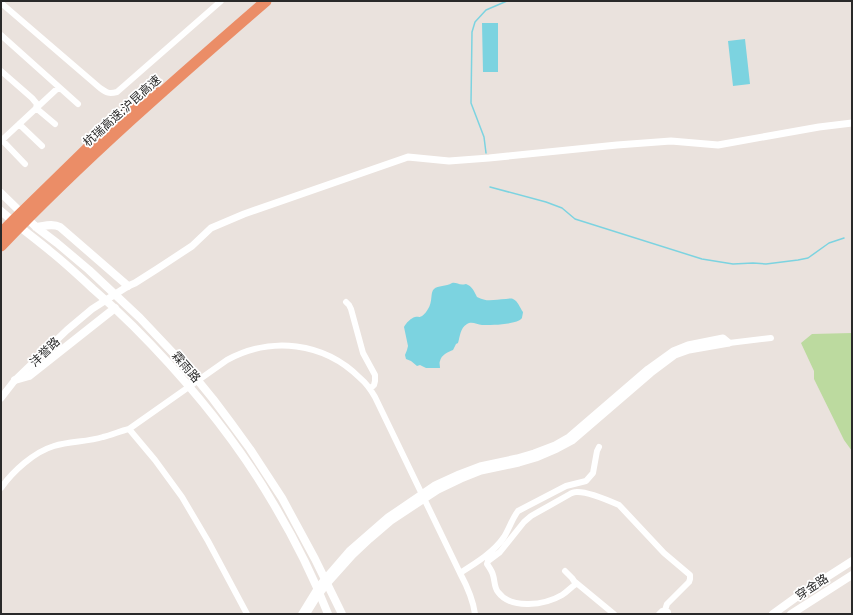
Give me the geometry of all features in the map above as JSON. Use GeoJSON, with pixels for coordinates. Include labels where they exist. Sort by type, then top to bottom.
{"type":"FeatureCollection","features":[{"type":"Feature","properties":{"kind":"highway","name":"杭瑞高速;沪昆高速"},"geometry":{"type":"LineString","coordinates":[[3,238],[100,136],[256,1]]}},
{"type":"Feature","properties":{"kind":"highway","name":"杭瑞高速;沪昆高速"},"geometry":{"type":"LineString","coordinates":[[37,203],[266,1]]}},
{"type":"Feature","properties":{"kind":"main road","name":"霖雨路"},"geometry":{"type":"LineString","coordinates":[[1,193],[36,227],[58,243],[122,301],[155,333],[190,372],[231,423],[282,498],[342,614]]}},
{"type":"Feature","properties":{"kind":"main road","name":"霖雨路"},"geometry":{"type":"LineString","coordinates":[[1,211],[24,231],[51,251],[115,308],[133,325],[183,379],[223,429],[273,503],[319,591],[328,614]]}},
{"type":"Feature","properties":{"kind":"main road"},"geometry":{"type":"LineString","coordinates":[[36,227],[51,225],[60,227],[126,287]]}},
{"type":"Feature","properties":{"kind":"main road"},"geometry":{"type":"LineString","coordinates":[[16,380],[28,376],[115,308]]}},
{"type":"Feature","properties":{"kind":"main road","name":"穿金路"},"geometry":{"type":"LineString","coordinates":[[773,614],[802,593],[852,561]]}},
{"type":"Feature","properties":{"kind":"main road","name":"穿金路"},"geometry":{"type":"LineString","coordinates":[[794,613],[852,575]]}},
{"type":"Feature","properties":{"kind":"street"},"geometry":{"type":"LineString","coordinates":[[1,3],[100,88],[112,93],[117,92],[221,1]]}},
{"type":"Feature","properties":{"kind":"street"},"geometry":{"type":"LineString","coordinates":[[1,36],[78,104]]}},
{"type":"Feature","properties":{"kind":"street"},"geometry":{"type":"LineString","coordinates":[[1,70],[35,102],[36,108],[55,124]]}},
{"type":"Feature","properties":{"kind":"street"},"geometry":{"type":"LineString","coordinates":[[25,164],[2,141],[59,87]]}},
{"type":"Feature","properties":{"kind":"street","name":"沣誉路"},"geometry":{"type":"LineString","coordinates":[[1,398],[16,380],[67,330],[92,309],[192,246],[211,228],[244,214],[408,157],[449,161],[486,159],[617,145],[671,141],[718,145],[819,127],[852,123]]}},
{"type":"Feature","properties":{"kind":"street"},"geometry":{"type":"LineString","coordinates":[[19,124],[42,146]]}},
{"type":"Feature","properties":{"kind":"street"},"geometry":{"type":"LineString","coordinates":[[346,302],[351,309],[362,353],[375,375],[374,385],[370,389]]}},
{"type":"Feature","properties":{"kind":"street"},"geometry":{"type":"LineString","coordinates":[[301,614],[326,581],[391,521],[423,496],[481,471],[536,458],[572,441],[651,372],[675,355],[689,350],[770,338]]}},
{"type":"Feature","properties":{"kind":"street"},"geometry":{"type":"LineString","coordinates":[[1,488],[7,479],[20,466],[35,455],[53,446],[102,438],[129,428],[227,360],[238,354],[264,346],[279,345],[305,348],[319,352],[345,366],[360,378],[370,389],[468,587],[474,604],[475,614]]}},
{"type":"Feature","properties":{"kind":"street"},"geometry":{"type":"LineString","coordinates":[[129,428],[182,497],[208,541],[247,614]]}},
{"type":"Feature","properties":{"kind":"street"},"geometry":{"type":"LineString","coordinates":[[460,573],[495,548],[505,536],[518,511],[566,486],[586,481],[593,473],[599,447]]}},
{"type":"Feature","properties":{"kind":"street"},"geometry":{"type":"LineString","coordinates":[[576,584],[562,595],[552,599],[528,604],[507,601],[497,591],[493,574],[487,564],[488,561],[500,552],[524,522],[531,516],[570,494],[582,492],[619,505],[664,553],[690,575],[689,582],[667,604],[667,612],[662,611],[659,614]]}},
{"type":"Feature","properties":{"kind":"street"},"geometry":{"type":"LineString","coordinates":[[565,571],[576,584],[614,614]]}},
{"type":"Feature","properties":{"kind":"street"},"geometry":{"type":"LineString","coordinates":[[307,614],[319,591]]}},
{"type":"Feature","properties":{"kind":"green space"},"geometry":{"type":"Polygon","coordinates":[[[852,333],[852,451],[844,440],[814,379],[814,371],[801,343],[812,334],[852,333]]]}},
{"type":"Feature","properties":{"kind":"water"},"geometry":{"type":"Polygon","coordinates":[[[482,23],[498,23],[498,72],[483,72],[482,23]]]}},
{"type":"Feature","properties":{"kind":"water"},"geometry":{"type":"Polygon","coordinates":[[[745,39],[750,84],[733,86],[728,41],[745,39]]]}},
{"type":"Feature","properties":{"kind":"water"},"geometry":{"type":"Polygon","coordinates":[[[452,283],[462,285],[466,284],[470,286],[477,297],[481,299],[515,300],[523,312],[522,318],[515,322],[503,324],[482,325],[469,323],[463,328],[458,343],[453,350],[443,355],[440,368],[426,368],[420,365],[417,366],[406,359],[405,355],[408,346],[404,327],[412,318],[421,317],[425,313],[430,306],[432,292],[434,289],[452,283]]]}},
{"type":"Feature","properties":{"kind":"waterway"},"geometry":{"type":"LineString","coordinates":[[486,153],[484,137],[471,103],[472,32],[475,22],[486,10],[507,1]]}},
{"type":"Feature","properties":{"kind":"waterway"},"geometry":{"type":"LineString","coordinates":[[490,187],[546,202],[562,208],[575,219],[702,259],[733,264],[766,264],[808,258],[829,243],[844,238]]}}]}
